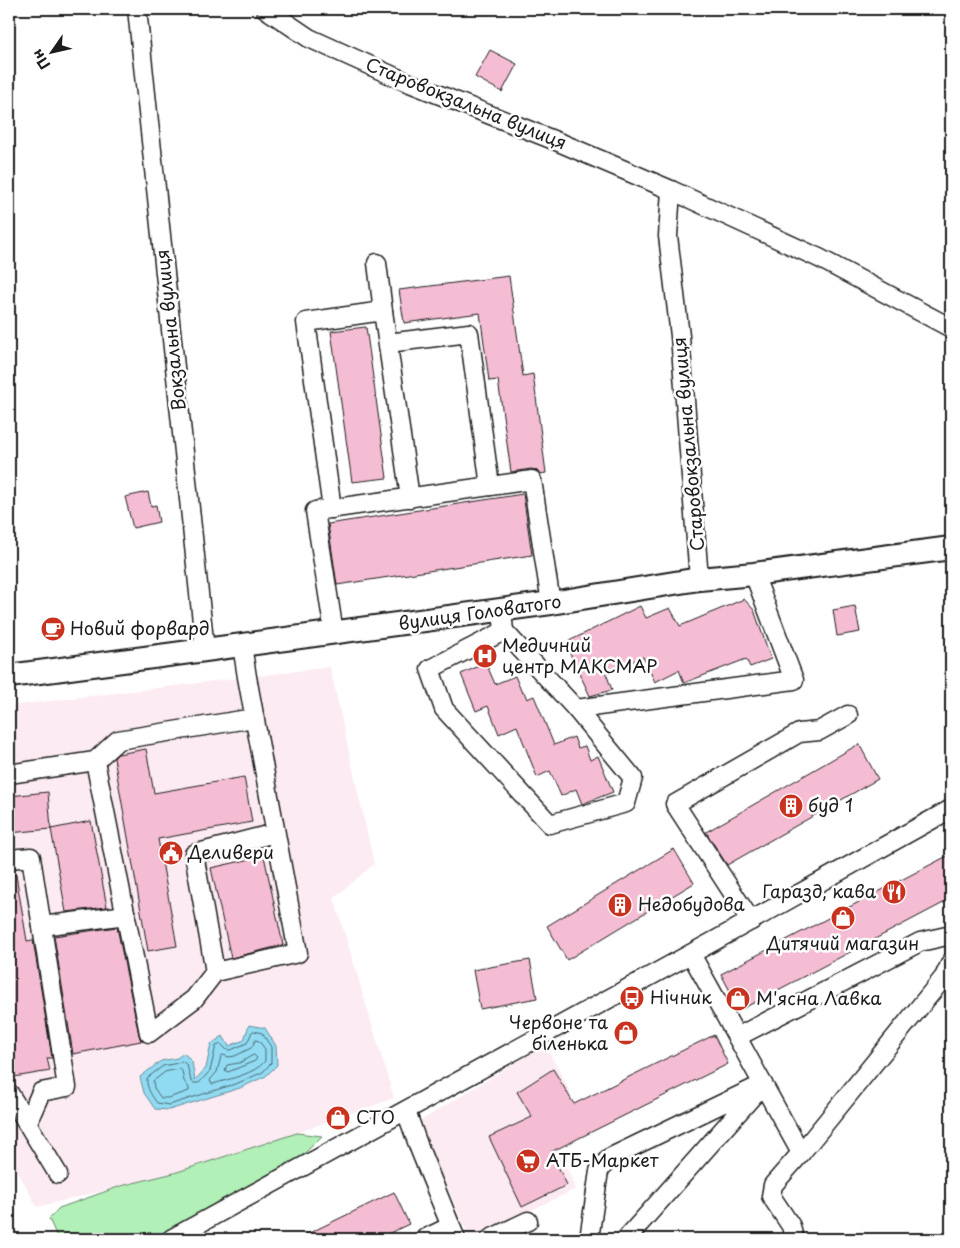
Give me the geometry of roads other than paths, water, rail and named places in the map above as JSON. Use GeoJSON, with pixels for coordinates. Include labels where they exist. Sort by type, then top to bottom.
{"type":"FeatureCollection","features":[{"type":"Feature","properties":{"kind":"main road","name":"вулиця Головатого"},"geometry":{"type":"LineString","coordinates":[[9,676],[334,633],[503,620],[551,603],[699,579],[754,574],[951,548]]}},
{"type":"Feature","properties":{"kind":"street","name":"Вокзальна вулиця"},"geometry":{"type":"LineString","coordinates":[[137,9],[205,650]]}},
{"type":"Feature","properties":{"kind":"street","name":"Старовокзальна вулиця"},"geometry":{"type":"LineString","coordinates":[[266,9],[317,42],[402,80],[561,143],[671,190],[819,258],[951,328]]}},
{"type":"Feature","properties":{"kind":"street","name":"Старовокзальна вулиця"},"geometry":{"type":"LineString","coordinates":[[671,190],[668,236],[680,336],[699,579]]}},
{"type":"Feature","properties":{"kind":"street"},"geometry":{"type":"LineString","coordinates":[[377,263],[410,498]]}},
{"type":"Feature","properties":{"kind":"street"},"geometry":{"type":"LineString","coordinates":[[332,509],[306,322],[383,311]]}},
{"type":"Feature","properties":{"kind":"street"},"geometry":{"type":"LineString","coordinates":[[388,343],[469,333],[490,486]]}},
{"type":"Feature","properties":{"kind":"street"},"geometry":{"type":"LineString","coordinates":[[334,633],[315,512],[532,480],[551,603]]}},
{"type":"Feature","properties":{"kind":"street"},"geometry":{"type":"LineString","coordinates":[[576,710],[794,680],[754,574]]}},
{"type":"Feature","properties":{"kind":"street"},"geometry":{"type":"LineString","coordinates":[[503,620],[576,710],[633,778],[626,802],[550,824],[444,709],[430,669],[503,620]]}},
{"type":"Feature","properties":{"kind":"street"},"geometry":{"type":"LineString","coordinates":[[95,760],[149,1033],[194,999],[216,972],[298,953],[242,645]]}},
{"type":"Feature","properties":{"kind":"street"},"geometry":{"type":"LineString","coordinates":[[751,921],[675,804],[799,733],[819,731],[848,715]]}},
{"type":"Feature","properties":{"kind":"street"},"geometry":{"type":"LineString","coordinates":[[9,774],[95,760],[118,740],[254,718]]}},
{"type":"Feature","properties":{"kind":"street"},"geometry":{"type":"LineString","coordinates":[[171,1239],[191,1235],[406,1111],[951,809]]}},
{"type":"Feature","properties":{"kind":"street"},"geometry":{"type":"LineString","coordinates":[[216,972],[194,854],[276,833]]}},
{"type":"Feature","properties":{"kind":"street"},"geometry":{"type":"LineString","coordinates":[[9,859],[31,857],[67,1087],[41,1092],[27,1124]]}},
{"type":"Feature","properties":{"kind":"street"},"geometry":{"type":"LineString","coordinates":[[42,926],[126,915]]}},
{"type":"Feature","properties":{"kind":"street"},"geometry":{"type":"LineString","coordinates":[[737,1037],[920,942],[951,935]]}},
{"type":"Feature","properties":{"kind":"street"},"geometry":{"type":"LineString","coordinates":[[691,954],[801,1153]]}},
{"type":"Feature","properties":{"kind":"street"},"geometry":{"type":"LineString","coordinates":[[794,1239],[791,1226],[771,1196],[773,1185],[944,977],[951,962]]}},
{"type":"Feature","properties":{"kind":"street"},"geometry":{"type":"LineString","coordinates":[[589,1239],[598,1171],[609,1158],[763,1084]]}},
{"type":"Feature","properties":{"kind":"street"},"geometry":{"type":"LineString","coordinates":[[626,1239],[763,1084]]}},
{"type":"Feature","properties":{"kind":"street"},"geometry":{"type":"LineString","coordinates":[[9,1093],[58,1174]]}},
{"type":"Feature","properties":{"kind":"street"},"geometry":{"type":"LineString","coordinates":[[406,1111],[454,1233],[424,1239]]}},
{"type":"Feature","properties":{"kind":"street"},"geometry":{"type":"LineString","coordinates":[[490,1239],[528,1221]]}},
{"type":"Feature","properties":{"kind":"water"},"geometry":{"type":"Polygon","coordinates":[[[249,1025],[265,1028],[276,1046],[277,1065],[266,1076],[240,1088],[169,1110],[155,1109],[144,1093],[140,1077],[161,1061],[177,1058],[184,1053],[192,1062],[195,1080],[206,1068],[211,1044],[223,1036],[229,1046],[244,1040],[249,1025]]]}},
{"type":"Feature","properties":{"kind":"place","name":"Новий форвард"},"geometry":{"type":"Point","coordinates":[53,629]}},
{"type":"Feature","properties":{"kind":"place","name":"Медичний центр МАКСМАР"},"geometry":{"type":"Point","coordinates":[485,656]}},
{"type":"Feature","properties":{"kind":"place","name":"буд 1"},"geometry":{"type":"Point","coordinates":[791,806]}},
{"type":"Feature","properties":{"kind":"place","name":"Деливери"},"geometry":{"type":"Point","coordinates":[171,853]}},
{"type":"Feature","properties":{"kind":"place","name":"Гаразд, кава"},"geometry":{"type":"Point","coordinates":[894,892]}},
{"type":"Feature","properties":{"kind":"place","name":"Недобудова"},"geometry":{"type":"Point","coordinates":[620,905]}},
{"type":"Feature","properties":{"kind":"place","name":"Дитячий магазин"},"geometry":{"type":"Point","coordinates":[843,918]}},
{"type":"Feature","properties":{"kind":"place","name":"Нічник"},"geometry":{"type":"Point","coordinates":[632,998]}},
{"type":"Feature","properties":{"kind":"place","name":"М'ясна Лавка"},"geometry":{"type":"Point","coordinates":[738,999]}},
{"type":"Feature","properties":{"kind":"place","name":"Червоне та біленька"},"geometry":{"type":"Point","coordinates":[626,1033]}},
{"type":"Feature","properties":{"kind":"place","name":"СТО"},"geometry":{"type":"Point","coordinates":[338,1118]}},
{"type":"Feature","properties":{"kind":"place","name":"АТБ-Маркет"},"geometry":{"type":"Point","coordinates":[528,1161]}}]}
